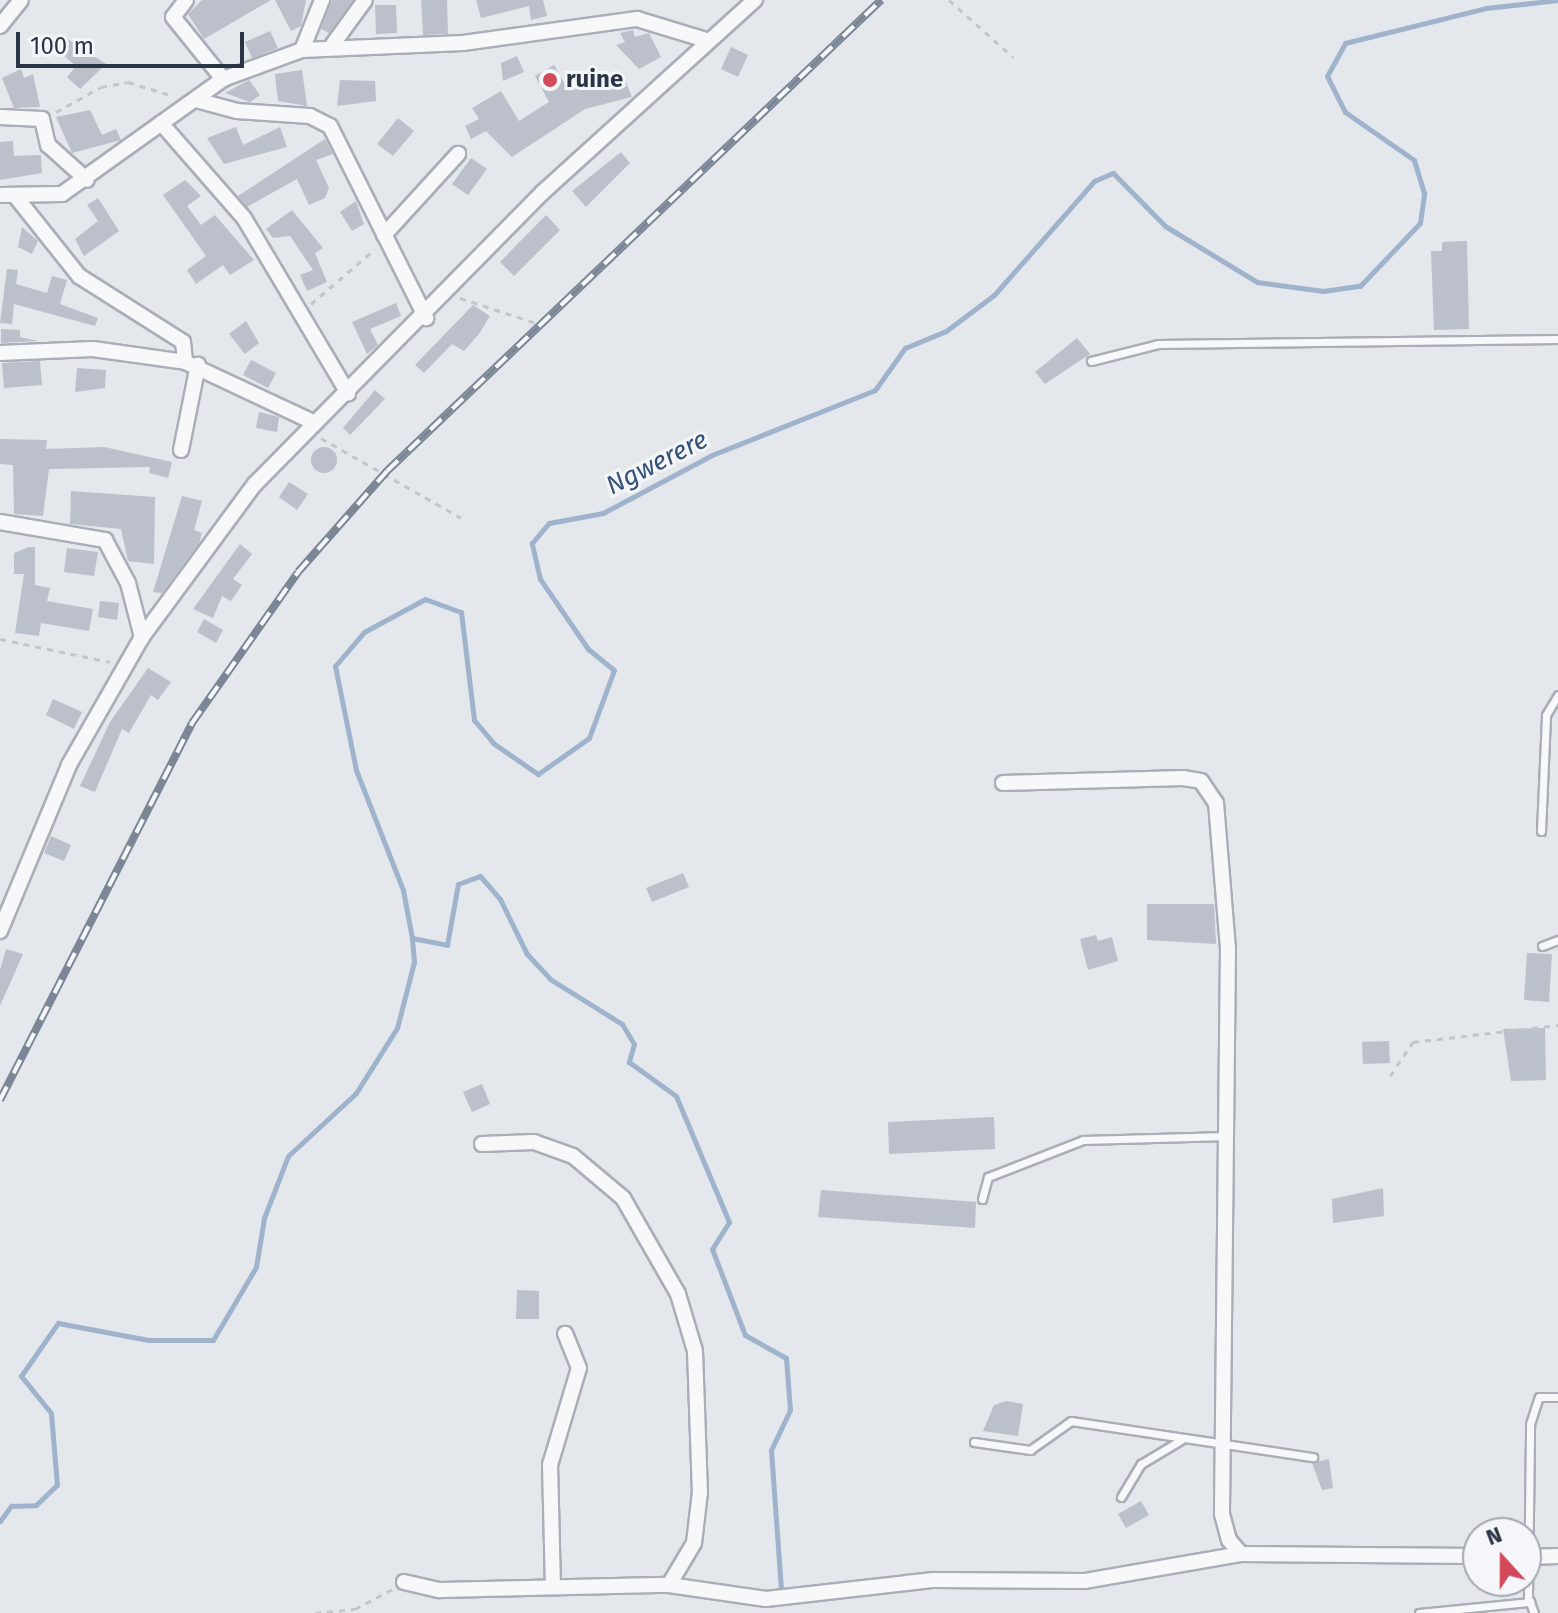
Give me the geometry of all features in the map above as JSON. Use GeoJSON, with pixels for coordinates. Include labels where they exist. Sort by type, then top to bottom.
{"type":"FeatureCollection","features":[{"type":"Feature","properties":{"kind":"street"},"geometry":{"type":"LineString","coordinates":[[0,26],[21,0]]}},
{"type":"Feature","properties":{"kind":"street"},"geometry":{"type":"LineString","coordinates":[[186,0],[173,17],[223,79]]}},
{"type":"Feature","properties":{"kind":"street"},"geometry":{"type":"LineString","coordinates":[[302,50],[322,0]]}},
{"type":"Feature","properties":{"kind":"street"},"geometry":{"type":"LineString","coordinates":[[333,44],[365,0]]}},
{"type":"Feature","properties":{"kind":"street"},"geometry":{"type":"LineString","coordinates":[[0,931],[40,821],[142,637],[255,484],[426,318],[543,192],[680,75],[706,40],[755,0]]}},
{"type":"Feature","properties":{"kind":"street"},"geometry":{"type":"LineString","coordinates":[[0,195],[17,198],[62,194],[87,180],[223,79],[302,50],[333,44],[463,43],[637,19],[706,40]]}},
{"type":"Feature","properties":{"kind":"street"},"geometry":{"type":"LineString","coordinates":[[196,100],[324,120],[426,318]]}},
{"type":"Feature","properties":{"kind":"street"},"geometry":{"type":"LineString","coordinates":[[0,117],[42,119],[48,145],[87,180]]}},
{"type":"Feature","properties":{"kind":"street"},"geometry":{"type":"LineString","coordinates":[[161,123],[239,210],[302,311],[348,393]]}},
{"type":"Feature","properties":{"kind":"street"},"geometry":{"type":"LineString","coordinates":[[384,235],[458,154]]}},
{"type":"Feature","properties":{"kind":"street"},"geometry":{"type":"LineString","coordinates":[[17,198],[79,276],[183,342],[191,364],[181,450]]}},
{"type":"Feature","properties":{"kind":"street"},"geometry":{"type":"LineString","coordinates":[[0,353],[93,349],[191,364],[312,426]]}},
{"type":"Feature","properties":{"kind":"street"},"geometry":{"type":"LineString","coordinates":[[0,522],[105,540],[128,583],[142,637]]}},
{"type":"Feature","properties":{"kind":"street"},"geometry":{"type":"LineString","coordinates":[[1003,783],[1183,778],[1201,781],[1216,803],[1228,948],[1222,1514],[1241,1554]]}},
{"type":"Feature","properties":{"kind":"street"},"geometry":{"type":"LineString","coordinates":[[482,1144],[534,1142],[573,1156],[623,1198],[678,1294],[695,1351],[700,1492],[694,1543],[669,1585]]}},
{"type":"Feature","properties":{"kind":"street"},"geometry":{"type":"LineString","coordinates":[[553,1587],[550,1465],[579,1368],[565,1334]]}},
{"type":"Feature","properties":{"kind":"street"},"geometry":{"type":"LineString","coordinates":[[404,1582],[440,1590],[669,1585],[739,1598],[934,1580],[1085,1581],[1241,1554],[1462,1556]]}},
{"type":"Feature","properties":{"kind":"street"},"geometry":{"type":"LineString","coordinates":[[724,1613],[739,1598]]}},
{"type":"Feature","properties":{"kind":"lane"},"geometry":{"type":"LineString","coordinates":[[1091,361],[1158,344],[1558,339]]}},
{"type":"Feature","properties":{"kind":"lane"},"geometry":{"type":"LineString","coordinates":[[1541,831],[1546,715],[1558,695]]}},
{"type":"Feature","properties":{"kind":"lane"},"geometry":{"type":"LineString","coordinates":[[1542,946],[1558,940]]}},
{"type":"Feature","properties":{"kind":"lane"},"geometry":{"type":"LineString","coordinates":[[982,1199],[988,1177],[1083,1140],[1227,1136]]}},
{"type":"Feature","properties":{"kind":"lane"},"geometry":{"type":"LineString","coordinates":[[1528,1517],[1530,1424],[1539,1397],[1558,1397]]}},
{"type":"Feature","properties":{"kind":"lane"},"geometry":{"type":"LineString","coordinates":[[974,1442],[1030,1450],[1071,1421],[1222,1448],[1313,1457]]}},
{"type":"Feature","properties":{"kind":"lane"},"geometry":{"type":"LineString","coordinates":[[1121,1497],[1141,1464],[1181,1440]]}},
{"type":"Feature","properties":{"kind":"lane"},"geometry":{"type":"LineString","coordinates":[[1530,1597],[1534,1613]]}},
{"type":"Feature","properties":{"kind":"lane"},"geometry":{"type":"LineString","coordinates":[[1419,1613],[1530,1602]]}},
{"type":"Feature","properties":{"kind":"path"},"geometry":{"type":"LineString","coordinates":[[949,0],[1013,57]]}},
{"type":"Feature","properties":{"kind":"path"},"geometry":{"type":"LineString","coordinates":[[42,119],[101,87],[128,82],[196,100]]}},
{"type":"Feature","properties":{"kind":"path"},"geometry":{"type":"LineString","coordinates":[[302,311],[352,273],[384,235]]}},
{"type":"Feature","properties":{"kind":"path"},"geometry":{"type":"LineString","coordinates":[[450,293],[495,315],[516,311],[542,325]]}},
{"type":"Feature","properties":{"kind":"path"},"geometry":{"type":"LineString","coordinates":[[312,426],[461,518]]}},
{"type":"Feature","properties":{"kind":"path"},"geometry":{"type":"LineString","coordinates":[[0,639],[128,665]]}},
{"type":"Feature","properties":{"kind":"path"},"geometry":{"type":"LineString","coordinates":[[1390,1076],[1413,1042],[1558,1025]]}},
{"type":"Feature","properties":{"kind":"path"},"geometry":{"type":"LineString","coordinates":[[315,1613],[355,1609],[404,1582]]}},
{"type":"Feature","properties":{"kind":"building"},"geometry":{"type":"Polygon","coordinates":[[[202,0],[271,0],[204,39],[188,14],[202,0]]]}},
{"type":"Feature","properties":{"kind":"building"},"geometry":{"type":"Polygon","coordinates":[[[275,0],[306,0],[301,26],[291,31],[275,0]]]}},
{"type":"Feature","properties":{"kind":"building"},"geometry":{"type":"Polygon","coordinates":[[[332,0],[353,0],[329,33],[321,29],[332,0]]]}},
{"type":"Feature","properties":{"kind":"building"},"geometry":{"type":"Polygon","coordinates":[[[421,0],[447,0],[448,34],[423,35],[421,0]]]}},
{"type":"Feature","properties":{"kind":"building"},"geometry":{"type":"Polygon","coordinates":[[[476,0],[543,0],[547,16],[531,20],[529,6],[481,18],[476,0]]]}},
{"type":"Feature","properties":{"kind":"building"},"geometry":{"type":"Polygon","coordinates":[[[375,5],[396,5],[397,33],[376,34],[375,5]]]}},
{"type":"Feature","properties":{"kind":"building"},"geometry":{"type":"Polygon","coordinates":[[[633,30],[635,37],[649,33],[661,57],[639,69],[616,45],[625,42],[620,33],[633,30]]]}},
{"type":"Feature","properties":{"kind":"building"},"geometry":{"type":"Polygon","coordinates":[[[270,31],[278,48],[252,58],[245,42],[270,31]]]}},
{"type":"Feature","properties":{"kind":"building"},"geometry":{"type":"Polygon","coordinates":[[[60,34],[106,64],[80,89],[67,77],[76,66],[51,45],[60,34]]]}},
{"type":"Feature","properties":{"kind":"building"},"geometry":{"type":"Polygon","coordinates":[[[731,47],[748,55],[738,77],[721,69],[731,47]]]}},
{"type":"Feature","properties":{"kind":"building"},"geometry":{"type":"Polygon","coordinates":[[[517,56],[524,72],[503,81],[501,63],[517,56]]]}},
{"type":"Feature","properties":{"kind":"building"},"geometry":{"type":"Polygon","coordinates":[[[554,65],[569,91],[622,72],[632,97],[585,109],[512,157],[486,131],[471,139],[465,126],[479,119],[472,108],[501,91],[519,121],[549,102],[535,76],[554,65]]]}},
{"type":"Feature","properties":{"kind":"building"},"geometry":{"type":"Polygon","coordinates":[[[21,69],[24,78],[33,74],[40,107],[14,108],[2,78],[21,69]]]}},
{"type":"Feature","properties":{"kind":"building"},"geometry":{"type":"Polygon","coordinates":[[[302,70],[307,106],[278,101],[275,74],[302,70]]]}},
{"type":"Feature","properties":{"kind":"building"},"geometry":{"type":"Polygon","coordinates":[[[249,80],[260,95],[250,102],[225,93],[249,80]]]}},
{"type":"Feature","properties":{"kind":"building"},"geometry":{"type":"Polygon","coordinates":[[[340,80],[375,81],[376,101],[337,106],[340,80]]]}},
{"type":"Feature","properties":{"kind":"building"},"geometry":{"type":"Polygon","coordinates":[[[90,110],[102,135],[116,129],[121,140],[72,153],[56,117],[90,110]]]}},
{"type":"Feature","properties":{"kind":"building"},"geometry":{"type":"Polygon","coordinates":[[[398,118],[414,131],[393,156],[377,144],[398,118]]]}},
{"type":"Feature","properties":{"kind":"building"},"geometry":{"type":"Polygon","coordinates":[[[236,127],[243,145],[280,127],[287,147],[224,164],[207,138],[236,127]]]}},
{"type":"Feature","properties":{"kind":"building"},"geometry":{"type":"Polygon","coordinates":[[[325,139],[333,154],[316,160],[329,188],[325,198],[309,205],[297,179],[247,207],[238,196],[325,139]]]}},
{"type":"Feature","properties":{"kind":"building"},"geometry":{"type":"Polygon","coordinates":[[[13,141],[14,156],[41,155],[42,173],[0,180],[0,142],[13,141]]]}},
{"type":"Feature","properties":{"kind":"building"},"geometry":{"type":"Polygon","coordinates":[[[621,152],[630,163],[586,207],[572,191],[621,152]]]}},
{"type":"Feature","properties":{"kind":"building"},"geometry":{"type":"Polygon","coordinates":[[[471,158],[487,169],[468,195],[452,184],[471,158]]]}},
{"type":"Feature","properties":{"kind":"building"},"geometry":{"type":"Polygon","coordinates":[[[185,180],[201,196],[187,206],[201,225],[215,215],[254,260],[230,275],[223,265],[196,284],[187,270],[206,256],[163,195],[185,180]]]}},
{"type":"Feature","properties":{"kind":"building"},"geometry":{"type":"Polygon","coordinates":[[[98,198],[119,231],[84,256],[75,239],[98,221],[87,205],[98,198]]]}},
{"type":"Feature","properties":{"kind":"building"},"geometry":{"type":"Polygon","coordinates":[[[356,201],[364,224],[352,231],[340,212],[356,201]]]}},
{"type":"Feature","properties":{"kind":"building"},"geometry":{"type":"Polygon","coordinates":[[[292,210],[323,248],[315,253],[327,282],[307,291],[300,275],[313,270],[290,236],[273,238],[266,229],[292,210]]]}},
{"type":"Feature","properties":{"kind":"building"},"geometry":{"type":"Polygon","coordinates":[[[546,215],[560,230],[514,276],[500,262],[546,215]]]}},
{"type":"Feature","properties":{"kind":"building"},"geometry":{"type":"Polygon","coordinates":[[[22,227],[38,241],[32,254],[18,247],[22,227]]]}},
{"type":"Feature","properties":{"kind":"building"},"geometry":{"type":"Polygon","coordinates":[[[1467,241],[1469,329],[1434,330],[1431,251],[1442,251],[1442,242],[1467,241]]]}},
{"type":"Feature","properties":{"kind":"building"},"geometry":{"type":"Polygon","coordinates":[[[7,269],[18,270],[16,284],[47,293],[52,276],[67,280],[60,304],[98,318],[95,326],[14,304],[12,324],[0,323],[7,269]]]}},
{"type":"Feature","properties":{"kind":"building"},"geometry":{"type":"Polygon","coordinates":[[[396,303],[401,316],[370,329],[378,345],[367,354],[352,322],[396,303]]]}},
{"type":"Feature","properties":{"kind":"building"},"geometry":{"type":"Polygon","coordinates":[[[473,305],[490,316],[479,334],[464,351],[452,344],[424,373],[415,365],[473,305]]]}},
{"type":"Feature","properties":{"kind":"building"},"geometry":{"type":"Polygon","coordinates":[[[246,321],[259,343],[245,354],[229,334],[246,321]]]}},
{"type":"Feature","properties":{"kind":"building"},"geometry":{"type":"Polygon","coordinates":[[[1,329],[20,330],[20,337],[38,341],[1,343],[1,329]]]}},
{"type":"Feature","properties":{"kind":"building"},"geometry":{"type":"Polygon","coordinates":[[[1077,338],[1090,354],[1045,384],[1035,372],[1077,338]]]}},
{"type":"Feature","properties":{"kind":"building"},"geometry":{"type":"Polygon","coordinates":[[[251,360],[276,373],[268,388],[243,375],[251,360]]]}},
{"type":"Feature","properties":{"kind":"building"},"geometry":{"type":"Polygon","coordinates":[[[40,361],[42,385],[4,388],[2,363],[40,361]]]}},
{"type":"Feature","properties":{"kind":"building"},"geometry":{"type":"Polygon","coordinates":[[[77,368],[106,370],[105,388],[75,392],[77,368]]]}},
{"type":"Feature","properties":{"kind":"building"},"geometry":{"type":"Polygon","coordinates":[[[375,390],[385,399],[350,435],[343,428],[375,390]]]}},
{"type":"Feature","properties":{"kind":"building"},"geometry":{"type":"Polygon","coordinates":[[[259,412],[279,417],[277,432],[256,428],[259,412]]]}},
{"type":"Feature","properties":{"kind":"building"},"geometry":{"type":"Polygon","coordinates":[[[0,439],[47,440],[46,449],[104,447],[172,462],[168,478],[149,473],[150,467],[49,469],[43,516],[14,514],[13,465],[0,464],[0,439]]]}},
{"type":"Feature","properties":{"kind":"building"},"geometry":{"type":"Polygon","coordinates":[[[324,447],[333,451],[337,460],[333,469],[324,473],[315,469],[311,460],[315,451],[324,447]]]}},
{"type":"Feature","properties":{"kind":"building"},"geometry":{"type":"Polygon","coordinates":[[[289,482],[308,494],[297,510],[279,497],[289,482]]]}},
{"type":"Feature","properties":{"kind":"building"},"geometry":{"type":"Polygon","coordinates":[[[71,491],[155,497],[154,564],[128,561],[121,529],[70,524],[71,491]]]}},
{"type":"Feature","properties":{"kind":"building"},"geometry":{"type":"Polygon","coordinates":[[[182,496],[202,501],[194,530],[202,533],[199,543],[162,593],[153,592],[182,496]]]}},
{"type":"Feature","properties":{"kind":"building"},"geometry":{"type":"Polygon","coordinates":[[[240,544],[252,554],[233,579],[242,585],[231,601],[222,596],[213,618],[193,609],[240,544]]]}},
{"type":"Feature","properties":{"kind":"building"},"geometry":{"type":"Polygon","coordinates":[[[35,547],[35,585],[50,588],[47,601],[93,609],[89,631],[41,623],[39,636],[15,633],[24,574],[14,574],[14,553],[35,547]]]}},
{"type":"Feature","properties":{"kind":"building"},"geometry":{"type":"Polygon","coordinates":[[[67,548],[98,552],[94,576],[64,572],[67,548]]]}},
{"type":"Feature","properties":{"kind":"building"},"geometry":{"type":"Polygon","coordinates":[[[100,601],[119,603],[117,620],[98,617],[100,601]]]}},
{"type":"Feature","properties":{"kind":"building"},"geometry":{"type":"Polygon","coordinates":[[[204,619],[223,630],[216,643],[197,632],[204,619]]]}},
{"type":"Feature","properties":{"kind":"building"},"geometry":{"type":"Polygon","coordinates":[[[148,668],[171,682],[158,700],[151,695],[129,733],[122,729],[95,792],[80,786],[110,722],[148,668]]]}},
{"type":"Feature","properties":{"kind":"building"},"geometry":{"type":"Polygon","coordinates":[[[53,699],[82,712],[74,729],[46,715],[53,699]]]}},
{"type":"Feature","properties":{"kind":"building"},"geometry":{"type":"Polygon","coordinates":[[[51,836],[71,845],[64,861],[44,853],[51,836]]]}},
{"type":"Feature","properties":{"kind":"building"},"geometry":{"type":"Polygon","coordinates":[[[683,873],[689,887],[652,902],[646,888],[683,873]]]}},
{"type":"Feature","properties":{"kind":"building"},"geometry":{"type":"Polygon","coordinates":[[[1147,904],[1214,904],[1216,944],[1147,940],[1147,904]]]}},
{"type":"Feature","properties":{"kind":"building"},"geometry":{"type":"Polygon","coordinates":[[[1096,935],[1098,941],[1112,937],[1118,961],[1088,970],[1080,939],[1096,935]]]}},
{"type":"Feature","properties":{"kind":"building"},"geometry":{"type":"Polygon","coordinates":[[[6,949],[23,954],[0,1006],[0,970],[6,949]]]}},
{"type":"Feature","properties":{"kind":"building"},"geometry":{"type":"Polygon","coordinates":[[[1527,953],[1552,954],[1549,1002],[1524,1000],[1527,953]]]}},
{"type":"Feature","properties":{"kind":"building"},"geometry":{"type":"Polygon","coordinates":[[[1545,1028],[1546,1080],[1511,1081],[1503,1029],[1545,1028]]]}},
{"type":"Feature","properties":{"kind":"building"},"geometry":{"type":"Polygon","coordinates":[[[1389,1041],[1390,1063],[1363,1064],[1362,1042],[1389,1041]]]}},
{"type":"Feature","properties":{"kind":"building"},"geometry":{"type":"Polygon","coordinates":[[[482,1084],[490,1104],[472,1112],[463,1092],[482,1084]]]}},
{"type":"Feature","properties":{"kind":"building"},"geometry":{"type":"Polygon","coordinates":[[[994,1117],[995,1149],[889,1154],[888,1122],[994,1117]]]}},
{"type":"Feature","properties":{"kind":"building"},"geometry":{"type":"Polygon","coordinates":[[[1383,1188],[1384,1216],[1333,1223],[1332,1199],[1383,1188]]]}},
{"type":"Feature","properties":{"kind":"building"},"geometry":{"type":"Polygon","coordinates":[[[821,1190],[976,1202],[975,1228],[818,1217],[821,1190]]]}},
{"type":"Feature","properties":{"kind":"building"},"geometry":{"type":"Polygon","coordinates":[[[517,1290],[539,1291],[539,1319],[516,1319],[517,1290]]]}},
{"type":"Feature","properties":{"kind":"building"},"geometry":{"type":"Polygon","coordinates":[[[1006,1401],[1023,1404],[1018,1436],[983,1431],[994,1405],[1006,1401]]]}},
{"type":"Feature","properties":{"kind":"building"},"geometry":{"type":"Polygon","coordinates":[[[1329,1459],[1333,1488],[1322,1490],[1312,1463],[1329,1459]]]}},
{"type":"Feature","properties":{"kind":"building"},"geometry":{"type":"Polygon","coordinates":[[[1141,1501],[1149,1515],[1126,1528],[1118,1514],[1141,1501]]]}},
{"type":"Feature","properties":{"kind":"waterway","name":"Ngwerere"},"geometry":{"type":"LineString","coordinates":[[0,1521],[11,1506],[36,1505],[57,1485],[51,1413],[21,1376],[58,1323],[148,1340],[213,1340],[256,1267],[264,1218],[288,1156],[356,1093],[397,1028],[414,962],[412,938],[403,890],[356,770],[335,666],[364,632],[425,599],[461,612],[474,720],[493,743],[538,774],[589,738],[614,670],[588,649],[540,579],[532,543],[549,523],[603,513],[712,455],[875,390],[905,348],[946,331],[994,295],[1094,181],[1113,173],[1165,226],[1257,282],[1323,291],[1360,286],[1420,223],[1424,193],[1414,160],[1345,112],[1327,76],[1345,43],[1486,8],[1558,0]]}},
{"type":"Feature","properties":{"kind":"waterway"},"geometry":{"type":"LineString","coordinates":[[412,938],[447,945],[458,884],[480,876],[500,899],[527,954],[550,979],[622,1024],[634,1044],[629,1062],[676,1096],[729,1222],[712,1249],[745,1335],[786,1358],[790,1410],[771,1450],[781,1588]]}},
{"type":"Feature","properties":{"kind":"railway"},"geometry":{"type":"LineString","coordinates":[[0,1100],[192,723],[298,572],[387,471],[881,0]]}},
{"type":"Feature","properties":{"kind":"place","name":"ruine"},"geometry":{"type":"Point","coordinates":[550,80]}}]}
